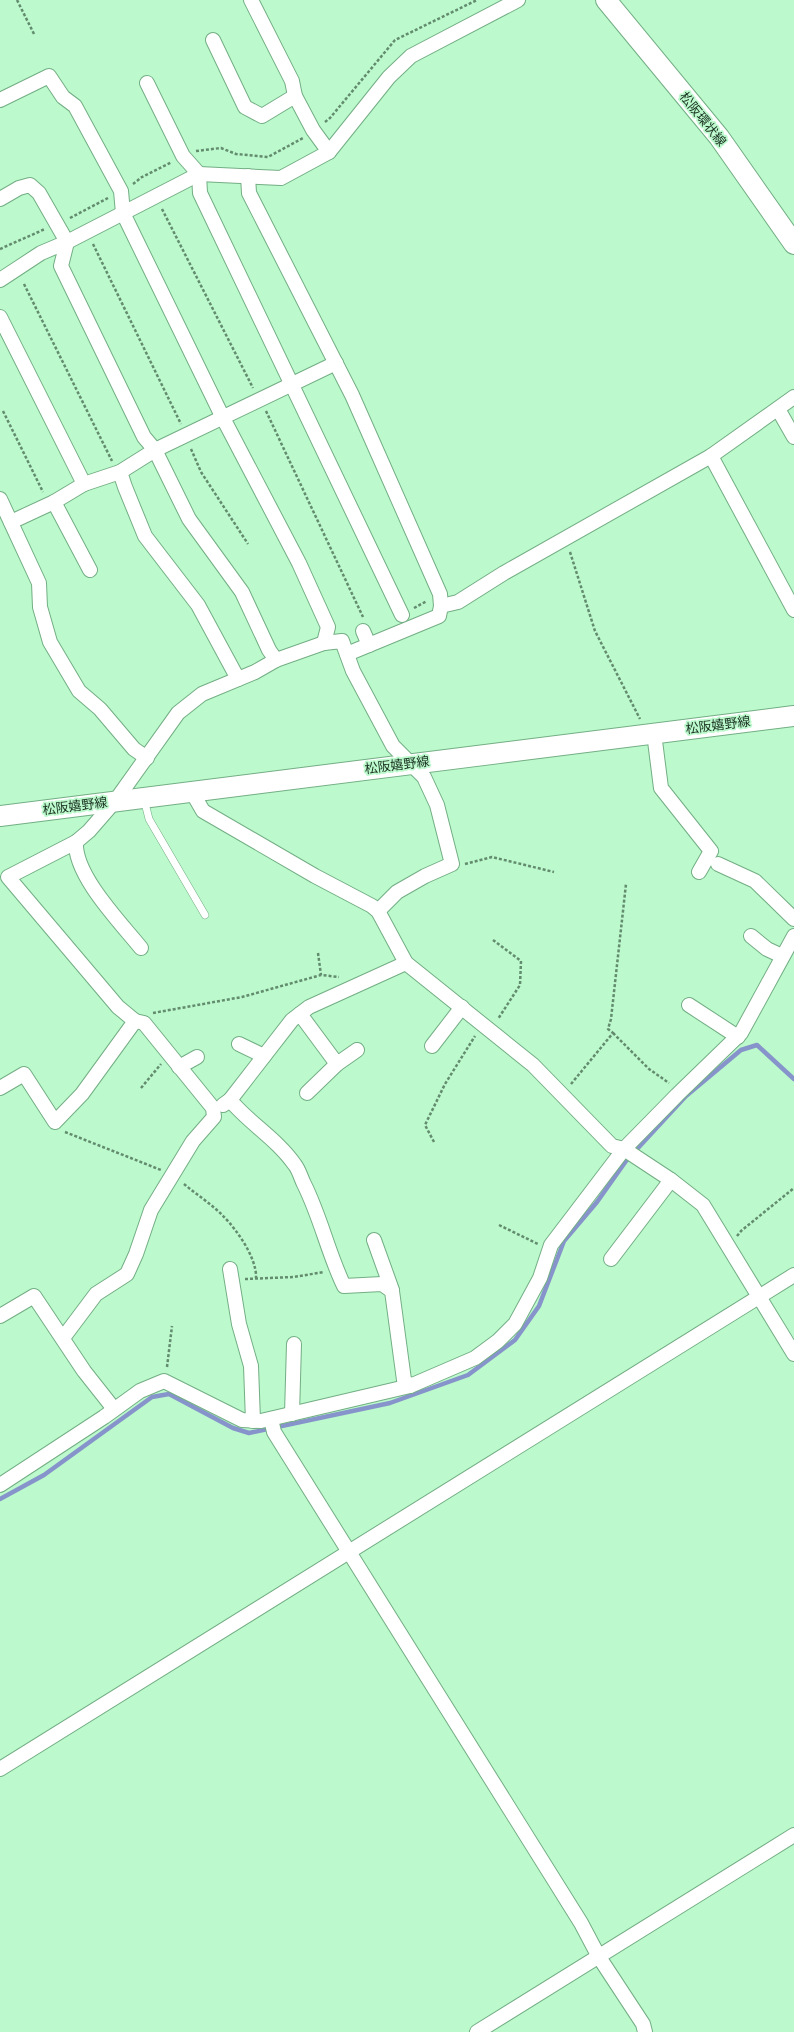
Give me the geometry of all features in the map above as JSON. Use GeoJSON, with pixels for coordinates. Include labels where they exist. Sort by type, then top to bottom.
{"type":"FeatureCollection","features":[{"type":"Feature","properties":{"kind":"main road","name":"松阪環状線"},"geometry":{"type":"LineString","coordinates":[[606,0],[719,137],[794,244]]}},
{"type":"Feature","properties":{"kind":"main road","name":"松阪嬉野線"},"geometry":{"type":"LineString","coordinates":[[0,816],[116,800],[192,792],[411,763],[794,716]]}},
{"type":"Feature","properties":{"kind":"street"},"geometry":{"type":"LineString","coordinates":[[251,0],[292,81],[296,96],[313,130],[329,152]]}},
{"type":"Feature","properties":{"kind":"street"},"geometry":{"type":"LineString","coordinates":[[0,280],[41,253],[67,242],[200,174],[281,178],[329,152],[389,77],[411,56],[518,0]]}},
{"type":"Feature","properties":{"kind":"street"},"geometry":{"type":"LineString","coordinates":[[212,40],[244,107],[262,116],[296,96]]}},
{"type":"Feature","properties":{"kind":"street"},"geometry":{"type":"LineString","coordinates":[[0,100],[49,76],[63,97],[75,106],[121,191],[123,213],[223,418],[299,563],[328,627],[324,643]]}},
{"type":"Feature","properties":{"kind":"street"},"geometry":{"type":"LineString","coordinates":[[147,83],[183,156],[200,174],[200,193],[402,615]]}},
{"type":"Feature","properties":{"kind":"street"},"geometry":{"type":"LineString","coordinates":[[248,176],[249,193],[355,402],[440,594],[441,606],[439,616],[347,654]]}},
{"type":"Feature","properties":{"kind":"street"},"geometry":{"type":"LineString","coordinates":[[0,200],[19,188],[30,185],[39,194],[67,242],[61,266],[144,437],[155,450],[189,519],[242,592],[269,650],[276,660]]}},
{"type":"Feature","properties":{"kind":"street"},"geometry":{"type":"LineString","coordinates":[[0,317],[84,484]]}},
{"type":"Feature","properties":{"kind":"street"},"geometry":{"type":"LineString","coordinates":[[11,522],[54,502],[84,484],[120,472],[155,450],[187,436],[336,363]]}},
{"type":"Feature","properties":{"kind":"street"},"geometry":{"type":"LineString","coordinates":[[441,606],[458,602],[565,538],[711,456],[794,397]]}},
{"type":"Feature","properties":{"kind":"street"},"geometry":{"type":"LineString","coordinates":[[778,409],[794,437]]}},
{"type":"Feature","properties":{"kind":"street"},"geometry":{"type":"LineString","coordinates":[[711,456],[794,610]]}},
{"type":"Feature","properties":{"kind":"street"},"geometry":{"type":"LineString","coordinates":[[120,472],[124,488],[145,536],[198,605],[238,679]]}},
{"type":"Feature","properties":{"kind":"street"},"geometry":{"type":"LineString","coordinates":[[0,499],[39,583],[40,607],[50,642],[79,691],[100,709],[134,749],[147,758]]}},
{"type":"Feature","properties":{"kind":"street"},"geometry":{"type":"LineString","coordinates":[[54,502],[90,570]]}},
{"type":"Feature","properties":{"kind":"street"},"geometry":{"type":"LineString","coordinates":[[363,631],[369,645]]}},
{"type":"Feature","properties":{"kind":"street"},"geometry":{"type":"LineString","coordinates":[[62,1338],[96,1294],[127,1274],[136,1254],[151,1210],[193,1141],[214,1118],[214,1112],[213,1108],[144,1023],[135,1021],[118,1008],[8,877],[76,842],[89,831],[116,800],[178,713],[202,694],[238,679],[276,660],[324,643],[342,641],[353,671],[393,746],[424,776],[437,805],[452,864],[425,876],[397,892],[378,911]]}},
{"type":"Feature","properties":{"kind":"street"},"geometry":{"type":"LineString","coordinates":[[651,733],[661,788],[711,851],[699,872]]}},
{"type":"Feature","properties":{"kind":"street"},"geometry":{"type":"LineString","coordinates":[[192,792],[203,811],[378,911],[406,963],[533,1066],[612,1146],[624,1149],[671,1180],[703,1205],[794,1354]]}},
{"type":"Feature","properties":{"kind":"street"},"geometry":{"type":"LineString","coordinates":[[76,842],[75,852],[88,882],[141,948]]}},
{"type":"Feature","properties":{"kind":"street"},"geometry":{"type":"LineString","coordinates":[[718,864],[755,881],[794,919]]}},
{"type":"Feature","properties":{"kind":"street"},"geometry":{"type":"LineString","coordinates":[[751,936],[767,949],[782,956]]}},
{"type":"Feature","properties":{"kind":"street"},"geometry":{"type":"LineString","coordinates":[[0,1485],[104,1417],[140,1391],[164,1382],[242,1420],[253,1421],[271,1419],[410,1386],[475,1358],[498,1341],[515,1324],[540,1278],[549,1250],[563,1227],[624,1149],[679,1092],[738,1037],[794,936]]}},
{"type":"Feature","properties":{"kind":"street"},"geometry":{"type":"LineString","coordinates":[[214,1112],[230,1100],[292,1020],[309,1007],[406,963]]}},
{"type":"Feature","properties":{"kind":"street"},"geometry":{"type":"LineString","coordinates":[[689,1005],[738,1037]]}},
{"type":"Feature","properties":{"kind":"street"},"geometry":{"type":"LineString","coordinates":[[432,1046],[462,1007]]}},
{"type":"Feature","properties":{"kind":"street"},"geometry":{"type":"LineString","coordinates":[[300,1014],[337,1064]]}},
{"type":"Feature","properties":{"kind":"street"},"geometry":{"type":"LineString","coordinates":[[0,1088],[24,1074],[55,1122],[82,1094],[135,1021]]}},
{"type":"Feature","properties":{"kind":"street"},"geometry":{"type":"LineString","coordinates":[[239,1044],[264,1056]]}},
{"type":"Feature","properties":{"kind":"street"},"geometry":{"type":"LineString","coordinates":[[306,1092],[337,1064],[348,1058],[357,1050]]}},
{"type":"Feature","properties":{"kind":"street"},"geometry":{"type":"LineString","coordinates":[[175,1062],[197,1057]]}},
{"type":"Feature","properties":{"kind":"street"},"geometry":{"type":"LineString","coordinates":[[230,1100],[270,1137],[295,1165],[316,1209],[336,1270],[344,1286],[382,1284],[392,1291]]}},
{"type":"Feature","properties":{"kind":"street"},"geometry":{"type":"LineString","coordinates":[[611,1259],[671,1180]]}},
{"type":"Feature","properties":{"kind":"street"},"geometry":{"type":"LineString","coordinates":[[374,1240],[386,1278],[392,1291],[404,1380],[410,1386]]}},
{"type":"Feature","properties":{"kind":"street"},"geometry":{"type":"LineString","coordinates":[[231,1274],[239,1324],[250,1366],[253,1421]]}},
{"type":"Feature","properties":{"kind":"street"},"geometry":{"type":"LineString","coordinates":[[0,1768],[794,1276]]}},
{"type":"Feature","properties":{"kind":"street"},"geometry":{"type":"LineString","coordinates":[[0,1316],[34,1296],[84,1372],[114,1409]]}},
{"type":"Feature","properties":{"kind":"street"},"geometry":{"type":"LineString","coordinates":[[292,1414],[294,1344]]}},
{"type":"Feature","properties":{"kind":"street"},"geometry":{"type":"LineString","coordinates":[[271,1419],[274,1432],[581,1923],[598,1957],[643,2024],[645,2032]]}},
{"type":"Feature","properties":{"kind":"street"},"geometry":{"type":"LineString","coordinates":[[477,2032],[794,1835]]}},
{"type":"Feature","properties":{"kind":"lane"},"geometry":{"type":"LineString","coordinates":[[144,797],[149,819],[205,915]]}},
{"type":"Feature","properties":{"kind":"path"},"geometry":{"type":"LineString","coordinates":[[17,0],[34,34]]}},
{"type":"Feature","properties":{"kind":"path"},"geometry":{"type":"LineString","coordinates":[[0,250],[56,224],[135,184],[142,177],[195,151],[221,148],[236,154],[268,157],[302,139],[330,118],[396,40],[477,0]]}},
{"type":"Feature","properties":{"kind":"path"},"geometry":{"type":"LineString","coordinates":[[162,208],[259,400],[368,628],[363,631]]}},
{"type":"Feature","properties":{"kind":"path"},"geometry":{"type":"LineString","coordinates":[[93,244],[187,436],[201,472],[248,544]]}},
{"type":"Feature","properties":{"kind":"path"},"geometry":{"type":"LineString","coordinates":[[24,284],[114,464],[120,472]]}},
{"type":"Feature","properties":{"kind":"path"},"geometry":{"type":"LineString","coordinates":[[3,411],[44,495],[54,502]]}},
{"type":"Feature","properties":{"kind":"path"},"geometry":{"type":"LineString","coordinates":[[565,538],[595,631],[651,733]]}},
{"type":"Feature","properties":{"kind":"path"},"geometry":{"type":"LineString","coordinates":[[452,864],[463,864],[492,857],[554,872]]}},
{"type":"Feature","properties":{"kind":"path"},"geometry":{"type":"LineString","coordinates":[[626,884],[611,1019],[608,1029],[649,1069],[661,1076],[679,1092]]}},
{"type":"Feature","properties":{"kind":"path"},"geometry":{"type":"LineString","coordinates":[[318,953],[321,975]]}},
{"type":"Feature","properties":{"kind":"path"},"geometry":{"type":"LineString","coordinates":[[135,1021],[146,1014],[242,997],[321,975],[361,979],[364,983]]}},
{"type":"Feature","properties":{"kind":"path"},"geometry":{"type":"LineString","coordinates":[[562,1095],[613,1033]]}},
{"type":"Feature","properties":{"kind":"path"},"geometry":{"type":"LineString","coordinates":[[141,1088],[161,1063],[175,1062]]}},
{"type":"Feature","properties":{"kind":"path"},"geometry":{"type":"LineString","coordinates":[[730,1248],[740,1231],[794,1188]]}},
{"type":"Feature","properties":{"kind":"path"},"geometry":{"type":"LineString","coordinates":[[499,1225],[549,1250]]}},
{"type":"Feature","properties":{"kind":"path"},"geometry":{"type":"LineString","coordinates":[[231,1274],[294,1276],[336,1270]]}},
{"type":"Feature","properties":{"kind":"path"},"geometry":{"type":"LineString","coordinates":[[164,1382],[172,1326]]}},
{"type":"Feature","properties":{"kind":"waterway"},"geometry":{"type":"LineString","coordinates":[[0,1499],[44,1475],[152,1397],[169,1394],[233,1428],[249,1433],[390,1403],[468,1375],[515,1340],[539,1306],[564,1241],[597,1202],[626,1161],[686,1096],[741,1050],[757,1045],[794,1079]]}}]}
